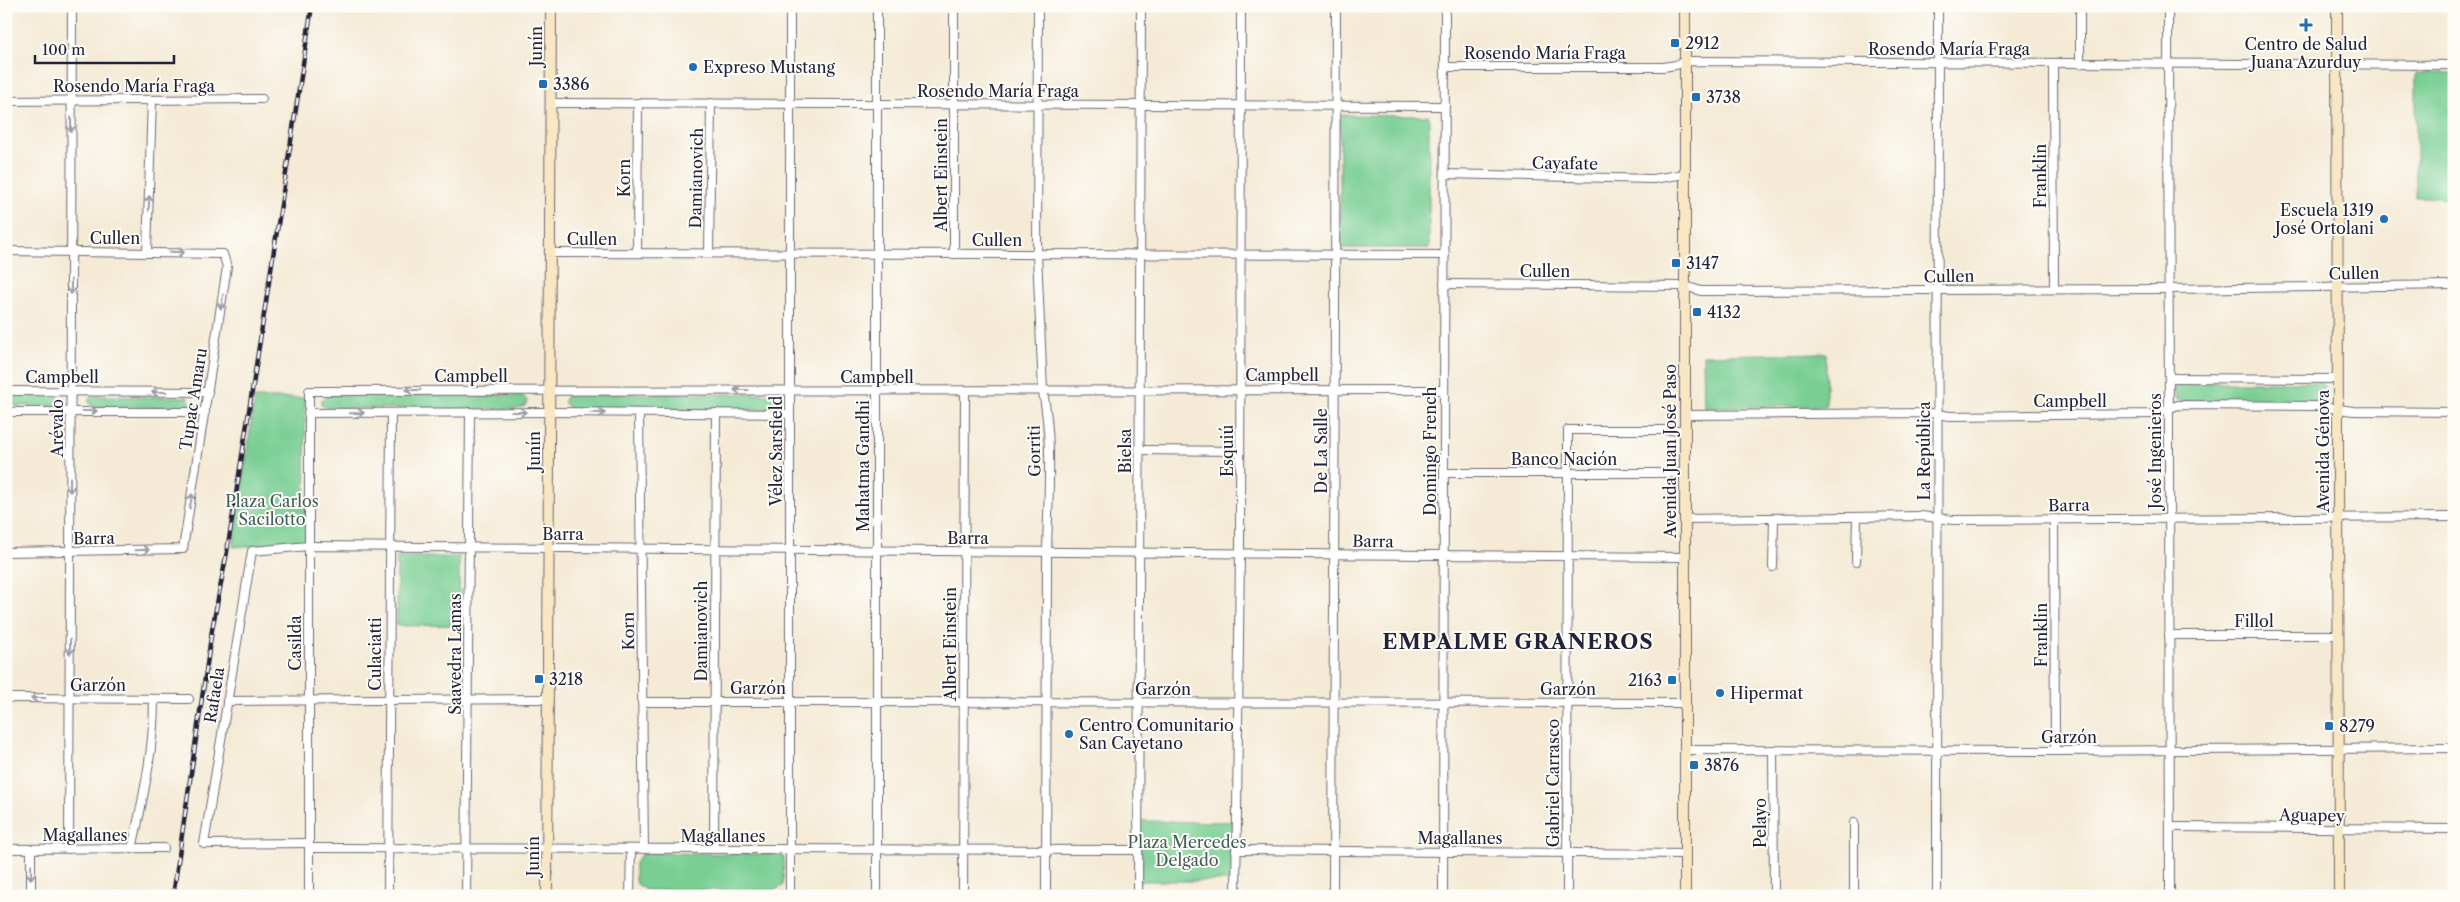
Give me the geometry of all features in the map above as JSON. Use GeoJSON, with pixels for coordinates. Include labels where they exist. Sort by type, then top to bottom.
{"type":"FeatureCollection","features":[{"type":"Feature","properties":{"kind":"main road","name":"Junín"},"geometry":{"type":"LineString","coordinates":[[547,896],[551,6]]}},
{"type":"Feature","properties":{"kind":"main road","name":"Avenida Juan José Paso"},"geometry":{"type":"LineString","coordinates":[[1684,896],[1685,6]]}},
{"type":"Feature","properties":{"kind":"main road","name":"Avenida Génova"},"geometry":{"type":"LineString","coordinates":[[2337,6],[2339,896]]}},
{"type":"Feature","properties":{"kind":"street","name":"Arévalo"},"geometry":{"type":"LineString","coordinates":[[69,849],[72,6]]}},
{"type":"Feature","properties":{"kind":"street","name":"Vélez Sarsfield"},"geometry":{"type":"LineString","coordinates":[[790,6],[790,895]]}},
{"type":"Feature","properties":{"kind":"street","name":"Mahatma Gandhi"},"geometry":{"type":"LineString","coordinates":[[877,6],[877,896]]}},
{"type":"Feature","properties":{"kind":"street","name":"Albert Einstein"},"geometry":{"type":"LineString","coordinates":[[954,6],[954,254]]}},
{"type":"Feature","properties":{"kind":"street","name":"Gorriti"},"geometry":{"type":"LineString","coordinates":[[1038,6],[1038,254],[1043,392],[1047,413],[1049,452],[1046,896]]}},
{"type":"Feature","properties":{"kind":"street","name":"Bielsa"},"geometry":{"type":"LineString","coordinates":[[1138,896],[1141,6]]}},
{"type":"Feature","properties":{"kind":"street","name":"Esquiú"},"geometry":{"type":"LineString","coordinates":[[1236,896],[1240,554],[1241,6]]}},
{"type":"Feature","properties":{"kind":"street","name":"De La Salle"},"geometry":{"type":"LineString","coordinates":[[1333,896],[1336,6]]}},
{"type":"Feature","properties":{"kind":"street","name":"Domingo French"},"geometry":{"type":"LineString","coordinates":[[1443,896],[1445,6]]}},
{"type":"Feature","properties":{"kind":"street","name":"La República"},"geometry":{"type":"LineString","coordinates":[[1937,896],[1938,6]]}},
{"type":"Feature","properties":{"kind":"street"},"geometry":{"type":"LineString","coordinates":[[2080,6],[2080,64]]}},
{"type":"Feature","properties":{"kind":"street","name":"José Ingenieros"},"geometry":{"type":"LineString","coordinates":[[2168,6],[2170,896]]}},
{"type":"Feature","properties":{"kind":"street","name":"Rosendo María Fraga"},"geometry":{"type":"LineString","coordinates":[[1445,67],[1663,66],[1676,65],[1685,61],[2454,65]]}},
{"type":"Feature","properties":{"kind":"street","name":"Franklin"},"geometry":{"type":"LineString","coordinates":[[2053,64],[2054,289]]}},
{"type":"Feature","properties":{"kind":"street","name":"Rosendo María Fraga"},"geometry":{"type":"LineString","coordinates":[[6,101],[262,99]]}},
{"type":"Feature","properties":{"kind":"street"},"geometry":{"type":"LineString","coordinates":[[147,252],[152,100]]}},
{"type":"Feature","properties":{"kind":"street","name":"Rosendo María Fraga"},"geometry":{"type":"LineString","coordinates":[[551,103],[1445,106]]}},
{"type":"Feature","properties":{"kind":"street","name":"Korn"},"geometry":{"type":"LineString","coordinates":[[637,253],[638,103]]}},
{"type":"Feature","properties":{"kind":"street","name":"Damianovich"},"geometry":{"type":"LineString","coordinates":[[709,253],[711,104]]}},
{"type":"Feature","properties":{"kind":"street","name":"Cayafate"},"geometry":{"type":"LineString","coordinates":[[1445,174],[1653,179],[1685,174]]}},
{"type":"Feature","properties":{"kind":"street","name":"Cullen"},"geometry":{"type":"LineString","coordinates":[[6,251],[223,254]]}},
{"type":"Feature","properties":{"kind":"street","name":"Cullen"},"geometry":{"type":"LineString","coordinates":[[550,252],[1445,255]]}},
{"type":"Feature","properties":{"kind":"street","name":"Tupac Amaru"},"geometry":{"type":"LineString","coordinates":[[183,549],[227,267],[223,254]]}},
{"type":"Feature","properties":{"kind":"street","name":"Cullen"},"geometry":{"type":"LineString","coordinates":[[1444,284],[1685,286],[1701,291],[2169,289],[2454,285]]}},
{"type":"Feature","properties":{"kind":"street"},"geometry":{"type":"LineString","coordinates":[[2169,378],[2338,379]]}},
{"type":"Feature","properties":{"kind":"street","name":"Campbell"},"geometry":{"type":"LineString","coordinates":[[309,391],[790,390],[1043,392],[1240,388],[1444,390]]}},
{"type":"Feature","properties":{"kind":"street","name":"Campbell"},"geometry":{"type":"LineString","coordinates":[[6,391],[208,392]]}},
{"type":"Feature","properties":{"kind":"street","name":"Casilda"},"geometry":{"type":"LineString","coordinates":[[309,391],[309,896]]}},
{"type":"Feature","properties":{"kind":"street","name":"Albert Einstein"},"geometry":{"type":"LineString","coordinates":[[963,896],[964,392]]}},
{"type":"Feature","properties":{"kind":"street","name":"Campbell"},"geometry":{"type":"LineString","coordinates":[[1685,415],[1938,414],[1950,416],[2154,414],[2178,405],[2318,406],[2338,409],[2454,412]]}},
{"type":"Feature","properties":{"kind":"street"},"geometry":{"type":"LineString","coordinates":[[6,412],[205,412]]}},
{"type":"Feature","properties":{"kind":"street","name":"Culaciatti"},"geometry":{"type":"LineString","coordinates":[[388,896],[391,412]]}},
{"type":"Feature","properties":{"kind":"street","name":"Saavedra Lamas"},"geometry":{"type":"LineString","coordinates":[[466,896],[470,412]]}},
{"type":"Feature","properties":{"kind":"street"},"geometry":{"type":"LineString","coordinates":[[308,413],[550,412],[790,414]]}},
{"type":"Feature","properties":{"kind":"street","name":"Korn"},"geometry":{"type":"LineString","coordinates":[[639,413],[644,849]]}},
{"type":"Feature","properties":{"kind":"street","name":"Damianovich"},"geometry":{"type":"LineString","coordinates":[[714,849],[716,413]]}},
{"type":"Feature","properties":{"kind":"street","name":"Gabriel Carrasco"},"geometry":{"type":"LineString","coordinates":[[1566,896],[1568,430],[1685,430]]}},
{"type":"Feature","properties":{"kind":"street"},"geometry":{"type":"LineString","coordinates":[[1139,450],[1240,451]]}},
{"type":"Feature","properties":{"kind":"street","name":"Banco Nación"},"geometry":{"type":"LineString","coordinates":[[1444,473],[1568,472],[1685,474]]}},
{"type":"Feature","properties":{"kind":"street","name":"Barra"},"geometry":{"type":"LineString","coordinates":[[1685,519],[1921,516],[1953,520],[2454,517]]}},
{"type":"Feature","properties":{"kind":"street"},"geometry":{"type":"LineString","coordinates":[[1856,562],[1857,517]]}},
{"type":"Feature","properties":{"kind":"street"},"geometry":{"type":"LineString","coordinates":[[1773,567],[1774,518]]}},
{"type":"Feature","properties":{"kind":"street","name":"Franklin"},"geometry":{"type":"LineString","coordinates":[[2054,519],[2055,751]]}},
{"type":"Feature","properties":{"kind":"street","name":"Barra"},"geometry":{"type":"LineString","coordinates":[[252,551],[309,546],[390,546],[1685,557]]}},
{"type":"Feature","properties":{"kind":"street","name":"Barra"},"geometry":{"type":"LineString","coordinates":[[6,552],[183,549]]}},
{"type":"Feature","properties":{"kind":"street","name":"Rafaela"},"geometry":{"type":"LineString","coordinates":[[204,844],[252,551]]}},
{"type":"Feature","properties":{"kind":"street","name":"Fillol"},"geometry":{"type":"LineString","coordinates":[[2169,635],[2338,635]]}},
{"type":"Feature","properties":{"kind":"street","name":"Garzón"},"geometry":{"type":"LineString","coordinates":[[6,698],[189,699]]}},
{"type":"Feature","properties":{"kind":"street"},"geometry":{"type":"LineString","coordinates":[[227,701],[548,698]]}},
{"type":"Feature","properties":{"kind":"street"},"geometry":{"type":"LineString","coordinates":[[132,849],[148,774],[154,729],[154,699]]}},
{"type":"Feature","properties":{"kind":"street","name":"Garzón"},"geometry":{"type":"LineString","coordinates":[[642,702],[1685,703]]}},
{"type":"Feature","properties":{"kind":"street","name":"Garzón"},"geometry":{"type":"LineString","coordinates":[[1685,750],[2055,751],[2454,748]]}},
{"type":"Feature","properties":{"kind":"street","name":"Pelayo"},"geometry":{"type":"LineString","coordinates":[[1773,750],[1774,896]]}},
{"type":"Feature","properties":{"kind":"street"},"geometry":{"type":"LineString","coordinates":[[1854,823],[1854,896]]}},
{"type":"Feature","properties":{"kind":"street","name":"Aguapey"},"geometry":{"type":"LineString","coordinates":[[2170,827],[2454,829]]}},
{"type":"Feature","properties":{"kind":"street","name":"Magallanes"},"geometry":{"type":"LineString","coordinates":[[204,844],[388,849],[1138,850]]}},
{"type":"Feature","properties":{"kind":"street","name":"Magallanes"},"geometry":{"type":"LineString","coordinates":[[6,849],[164,848]]}},
{"type":"Feature","properties":{"kind":"street"},"geometry":{"type":"LineString","coordinates":[[31,896],[32,849]]}},
{"type":"Feature","properties":{"kind":"street"},"geometry":{"type":"LineString","coordinates":[[630,896],[631,849]]}},
{"type":"Feature","properties":{"kind":"street","name":"Magallanes"},"geometry":{"type":"LineString","coordinates":[[1236,850],[1684,854]]}},
{"type":"Feature","properties":{"kind":"street"},"geometry":{"type":"LineString","coordinates":[[687,896],[790,895]]}},
{"type":"Feature","properties":{"kind":"green space"},"geometry":{"type":"Polygon","coordinates":[[[2416,73],[2454,73],[2454,198],[2416,197],[2416,73]]]}},
{"type":"Feature","properties":{"kind":"green space"},"geometry":{"type":"Polygon","coordinates":[[[1340,115],[1429,116],[1429,248],[1340,248],[1340,115]]]}},
{"type":"Feature","properties":{"kind":"green space"},"geometry":{"type":"Polygon","coordinates":[[[1826,353],[1826,406],[1704,407],[1703,355],[1826,353]]]}},
{"type":"Feature","properties":{"kind":"green space"},"geometry":{"type":"Polygon","coordinates":[[[2182,382],[2321,382],[2328,395],[2321,403],[2183,402],[2176,399],[2174,388],[2182,382]]]}},
{"type":"Feature","properties":{"kind":"green space"},"geometry":{"type":"Polygon","coordinates":[[[571,394],[771,394],[776,395],[778,398],[778,406],[770,410],[569,409],[564,402],[565,398],[571,394]]]}},
{"type":"Feature","properties":{"kind":"green space"},"geometry":{"type":"Polygon","coordinates":[[[6,395],[55,395],[61,399],[61,402],[55,406],[6,406],[6,395]]]}},
{"type":"Feature","properties":{"kind":"green space"},"geometry":{"type":"Polygon","coordinates":[[[330,395],[518,395],[523,396],[528,401],[525,406],[516,409],[326,408],[321,404],[321,400],[330,395]]]}},
{"type":"Feature","properties":{"kind":"green space"},"geometry":{"type":"Polygon","coordinates":[[[92,396],[188,397],[191,404],[185,407],[92,407],[88,400],[92,396]]]}},
{"type":"Feature","properties":{"kind":"green space","name":"Plaza Carlos Sacilotto"},"geometry":{"type":"Polygon","coordinates":[[[255,398],[305,398],[306,543],[233,547],[255,398]]]}},
{"type":"Feature","properties":{"kind":"green space"},"geometry":{"type":"Polygon","coordinates":[[[397,557],[459,557],[460,625],[397,626],[397,557]]]}},
{"type":"Feature","properties":{"kind":"green space","name":"Plaza Mercedes Delgado"},"geometry":{"type":"Polygon","coordinates":[[[1138,821],[1236,822],[1236,881],[1138,881],[1138,821]]]}},
{"type":"Feature","properties":{"kind":"green space"},"geometry":{"type":"Polygon","coordinates":[[[642,853],[780,854],[784,858],[783,886],[775,890],[645,890],[635,882],[635,863],[642,853]]]}},
{"type":"Feature","properties":{"kind":"railway"},"geometry":{"type":"LineString","coordinates":[[173,896],[212,630],[227,552],[312,6]]}},
{"type":"Feature","properties":{"kind":"place","name":"Centro de Salud Juana Azurduy"},"geometry":{"type":"Point","coordinates":[2306,25]}},
{"type":"Feature","properties":{"kind":"place","name":"2912"},"geometry":{"type":"Point","coordinates":[1675,43]}},
{"type":"Feature","properties":{"kind":"place","name":"Expreso Mustang"},"geometry":{"type":"Point","coordinates":[693,67]}},
{"type":"Feature","properties":{"kind":"place","name":"3386"},"geometry":{"type":"Point","coordinates":[543,84]}},
{"type":"Feature","properties":{"kind":"place","name":"3738"},"geometry":{"type":"Point","coordinates":[1696,97]}},
{"type":"Feature","properties":{"kind":"place","name":"Escuela 1319 José Ortolani"},"geometry":{"type":"Point","coordinates":[2384,219]}},
{"type":"Feature","properties":{"kind":"place","name":"3147"},"geometry":{"type":"Point","coordinates":[1676,263]}},
{"type":"Feature","properties":{"kind":"place","name":"4132"},"geometry":{"type":"Point","coordinates":[1697,312]}},
{"type":"Feature","properties":{"kind":"place","name":"3218"},"geometry":{"type":"Point","coordinates":[539,679]}},
{"type":"Feature","properties":{"kind":"place","name":"2163"},"geometry":{"type":"Point","coordinates":[1672,680]}},
{"type":"Feature","properties":{"kind":"place","name":"Hipermat"},"geometry":{"type":"Point","coordinates":[1720,693]}},
{"type":"Feature","properties":{"kind":"place","name":"8279"},"geometry":{"type":"Point","coordinates":[2329,726]}},
{"type":"Feature","properties":{"kind":"place","name":"Centro Comunitario San Cayetano"},"geometry":{"type":"Point","coordinates":[1069,734]}},
{"type":"Feature","properties":{"kind":"place","name":"3876"},"geometry":{"type":"Point","coordinates":[1694,765]}},
{"type":"Feature","properties":{"kind":"district","name":"EMPALME GRANEROS"},"geometry":{"type":"Point","coordinates":[1518,641]}}]}
